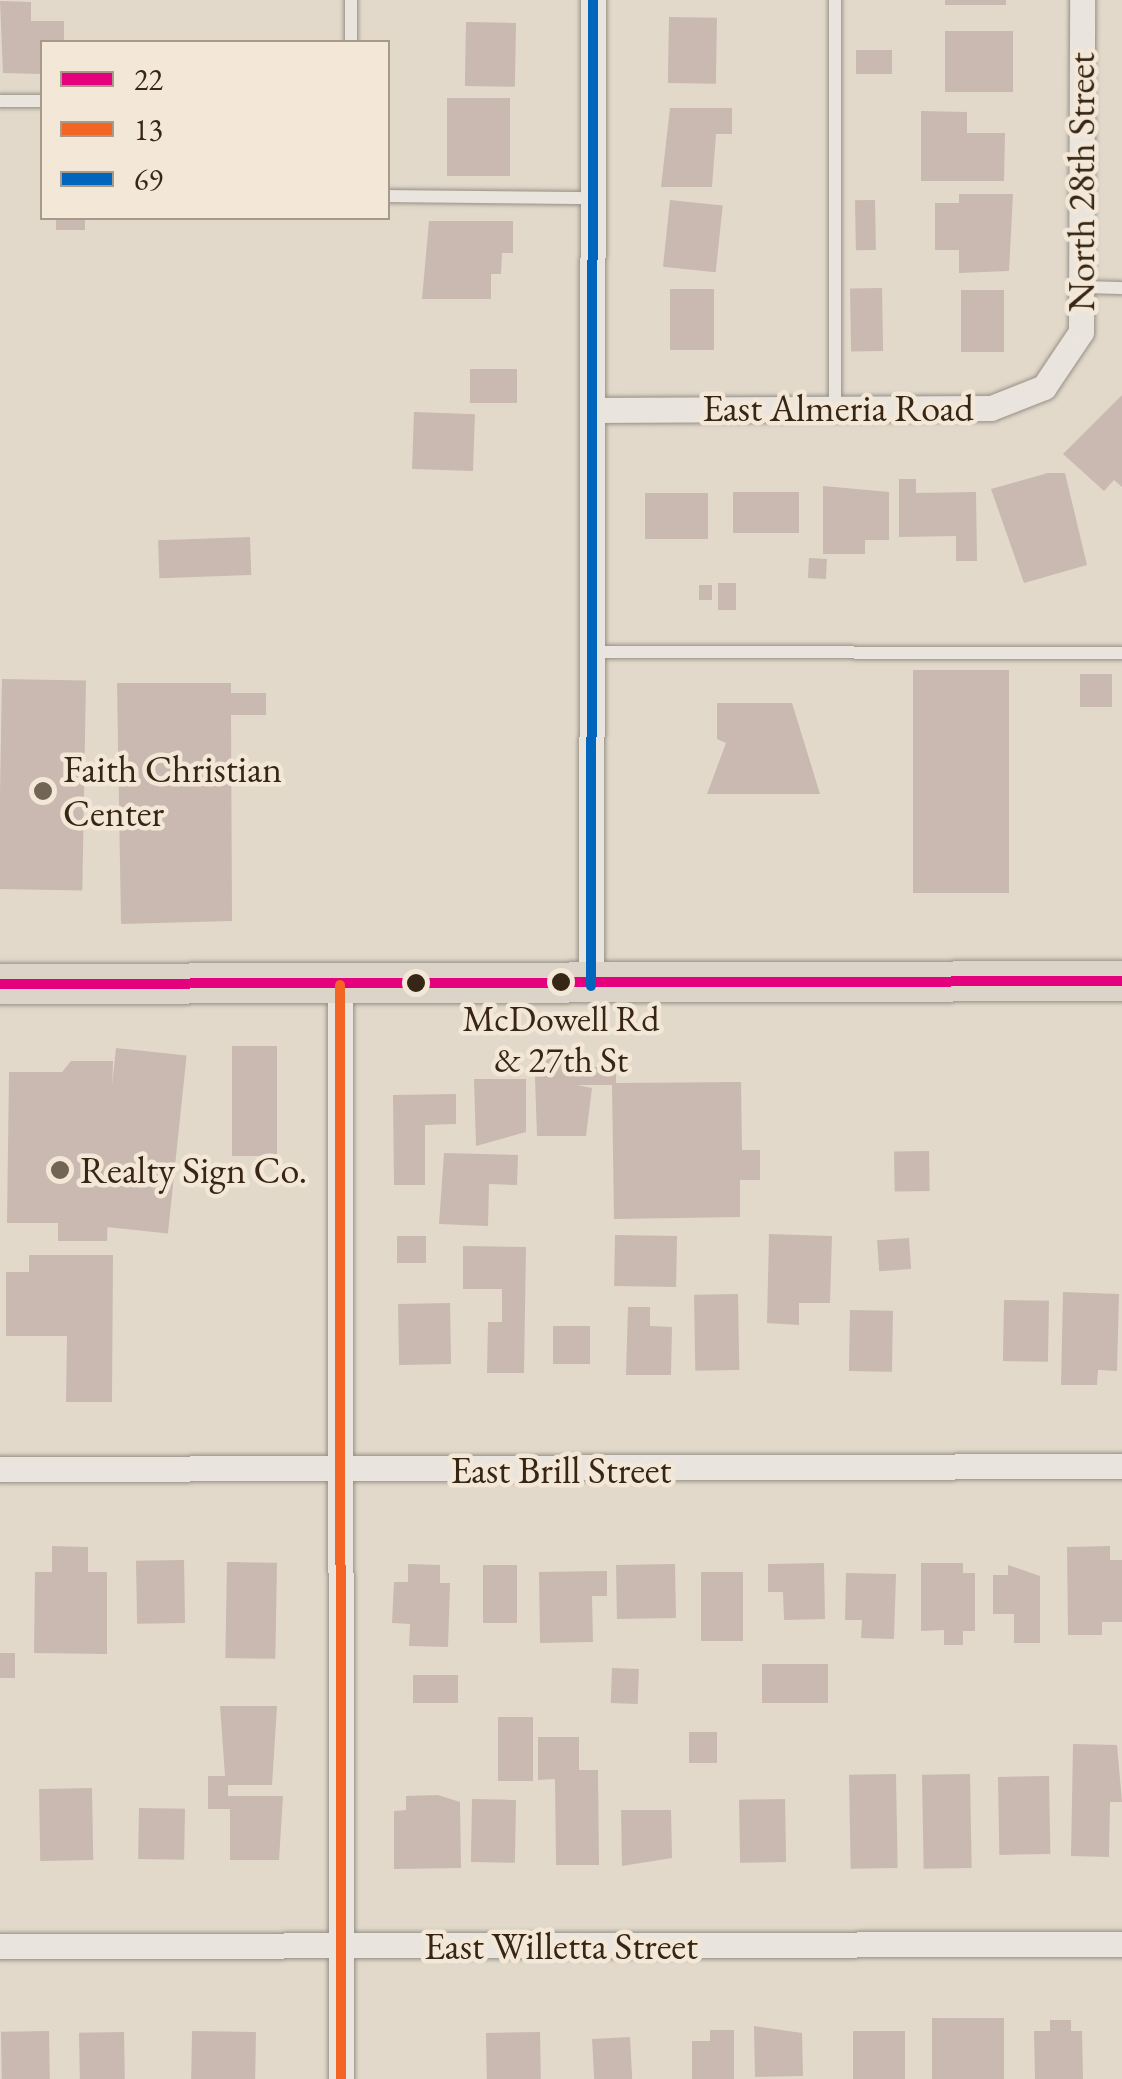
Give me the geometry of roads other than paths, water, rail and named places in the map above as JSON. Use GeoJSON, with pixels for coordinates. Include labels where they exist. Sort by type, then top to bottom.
{"type":"FeatureCollection","features":[{"type":"Feature","properties":{"kind":"main road"},"geometry":{"type":"LineString","coordinates":[[0,984],[591,986],[1122,980]]}},
{"type":"Feature","properties":{"kind":"street"},"geometry":{"type":"LineString","coordinates":[[591,986],[593,0]]}},
{"type":"Feature","properties":{"kind":"street","name":"North 28th Street"},"geometry":{"type":"LineString","coordinates":[[1069,361],[1082,288],[1082,0]]}},
{"type":"Feature","properties":{"kind":"street","name":"East Almeria Road"},"geometry":{"type":"LineString","coordinates":[[592,410],[991,408],[1044,388],[1069,361]]}},
{"type":"Feature","properties":{"kind":"street"},"geometry":{"type":"LineString","coordinates":[[340,985],[341,2079]]}},
{"type":"Feature","properties":{"kind":"street","name":"East Brill Street"},"geometry":{"type":"LineString","coordinates":[[0,1469],[1122,1466]]}},
{"type":"Feature","properties":{"kind":"street","name":"East Willetta Street"},"geometry":{"type":"LineString","coordinates":[[0,1946],[1122,1944]]}},
{"type":"Feature","properties":{"kind":"lane"},"geometry":{"type":"LineString","coordinates":[[350,40],[351,0]]}},
{"type":"Feature","properties":{"kind":"lane"},"geometry":{"type":"LineString","coordinates":[[836,0],[836,409]]}},
{"type":"Feature","properties":{"kind":"lane"},"geometry":{"type":"LineString","coordinates":[[0,101],[40,101]]}},
{"type":"Feature","properties":{"kind":"lane"},"geometry":{"type":"LineString","coordinates":[[390,196],[593,198]]}},
{"type":"Feature","properties":{"kind":"lane"},"geometry":{"type":"LineString","coordinates":[[1082,288],[1122,288]]}},
{"type":"Feature","properties":{"kind":"lane"},"geometry":{"type":"LineString","coordinates":[[592,652],[1122,653]]}},
{"type":"Feature","properties":{"kind":"place","name":"Faith Christian Center"},"geometry":{"type":"Point","coordinates":[43,791]}},
{"type":"Feature","properties":{"kind":"place","name":"McDowell Rd & 27th St"},"geometry":{"type":"Point","coordinates":[561,982]}},
{"type":"Feature","properties":{"kind":"place","name":"Realty Sign Co."},"geometry":{"type":"Point","coordinates":[60,1170]}}]}
